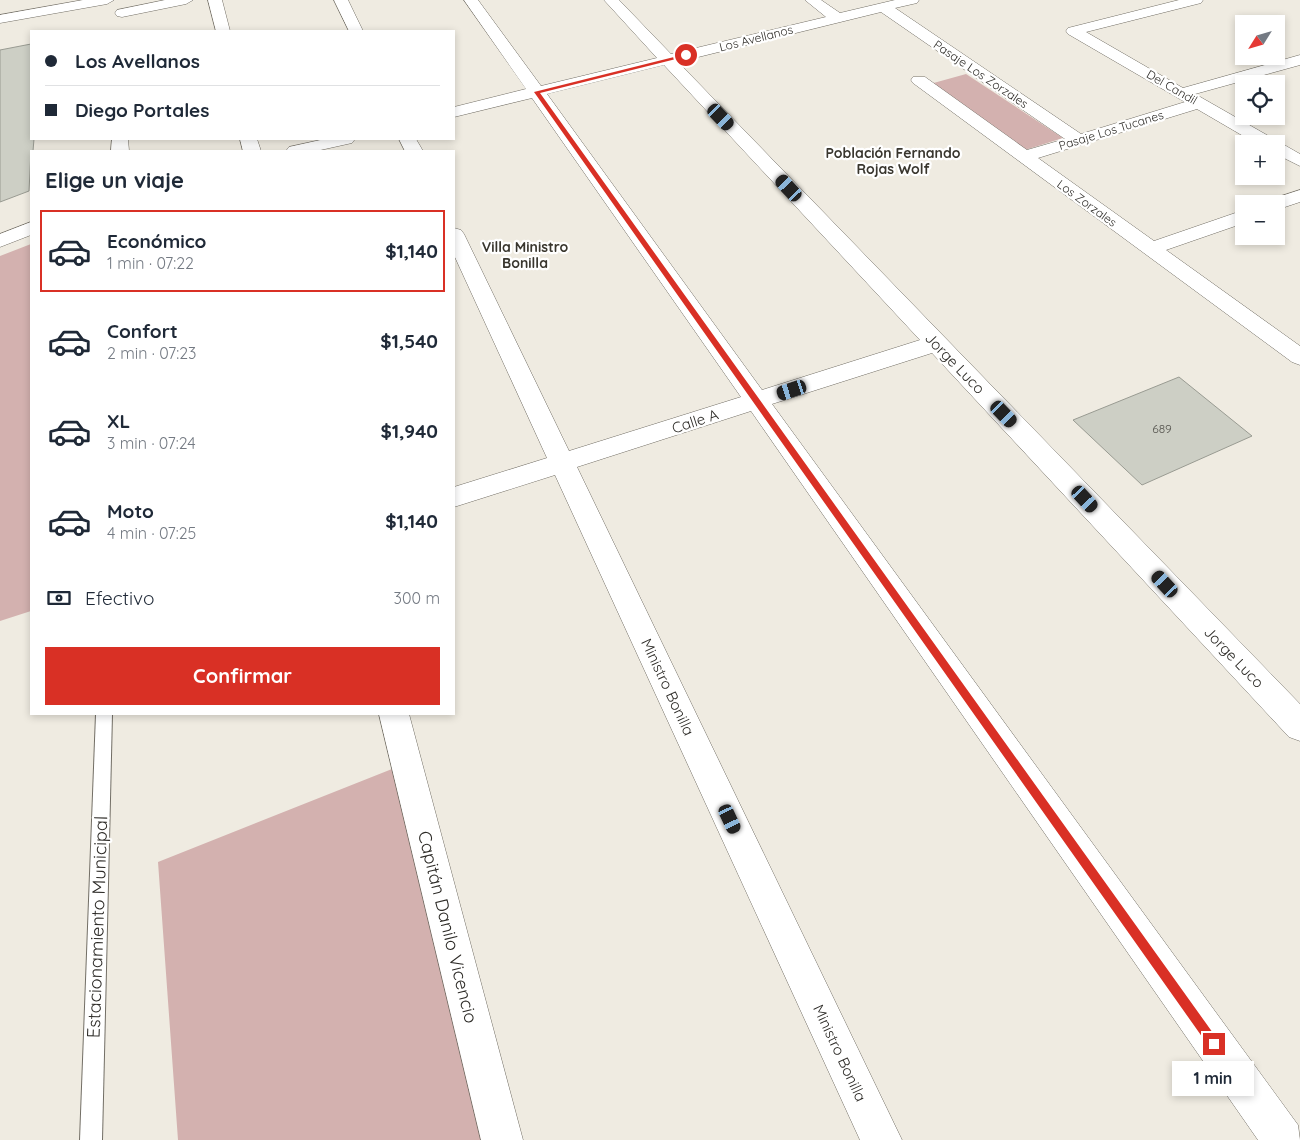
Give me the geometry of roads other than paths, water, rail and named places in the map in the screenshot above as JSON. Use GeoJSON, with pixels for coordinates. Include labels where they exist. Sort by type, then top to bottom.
{"type":"FeatureCollection","features":[{"type":"Feature","properties":{"kind":"street"},"geometry":{"type":"LineString","coordinates":[[0,19],[107,0]]}},
{"type":"Feature","properties":{"kind":"street"},"geometry":{"type":"LineString","coordinates":[[122,30],[122,7],[186,0]]}},
{"type":"Feature","properties":{"kind":"street"},"geometry":{"type":"LineString","coordinates":[[215,0],[223,30]]}},
{"type":"Feature","properties":{"kind":"street"},"geometry":{"type":"LineString","coordinates":[[341,0],[356,30]]}},
{"type":"Feature","properties":{"kind":"street"},"geometry":{"type":"LineString","coordinates":[[471,0],[1283,1140]]}},
{"type":"Feature","properties":{"kind":"street","name":"Jorge Luco"},"geometry":{"type":"LineString","coordinates":[[611,0],[1300,726]]}},
{"type":"Feature","properties":{"kind":"street"},"geometry":{"type":"LineString","coordinates":[[812,0],[837,18]]}},
{"type":"Feature","properties":{"kind":"street","name":"Los Avellanos"},"geometry":{"type":"LineString","coordinates":[[455,112],[912,0]]}},
{"type":"Feature","properties":{"kind":"street","name":"Del Candil"},"geometry":{"type":"LineString","coordinates":[[1196,0],[1073,31],[1255,135]]}},
{"type":"Feature","properties":{"kind":"street","name":"Pasaje Los Zorzales"},"geometry":{"type":"LineString","coordinates":[[884,7],[1079,140]]}},
{"type":"Feature","properties":{"kind":"street"},"geometry":{"type":"LineString","coordinates":[[1182,93],[1299,60]]}},
{"type":"Feature","properties":{"kind":"street","name":"Los Zorzales"},"geometry":{"type":"LineString","coordinates":[[971,67],[918,80],[1300,358]]}},
{"type":"Feature","properties":{"kind":"street","name":"Pasaje Los Tucanes"},"geometry":{"type":"LineString","coordinates":[[1023,157],[1200,103]]}},
{"type":"Feature","properties":{"kind":"street"},"geometry":{"type":"LineString","coordinates":[[299,150],[342,140]]}},
{"type":"Feature","properties":{"kind":"street"},"geometry":{"type":"LineString","coordinates":[[1285,152],[1300,161]]}},
{"type":"Feature","properties":{"kind":"street"},"geometry":{"type":"LineString","coordinates":[[1285,201],[1300,196]]}},
{"type":"Feature","properties":{"kind":"street"},"geometry":{"type":"LineString","coordinates":[[1150,249],[1235,219]]}},
{"type":"Feature","properties":{"kind":"street"},"geometry":{"type":"LineString","coordinates":[[0,241],[30,228]]}},
{"type":"Feature","properties":{"kind":"street","name":"Ministro Bonilla"},"geometry":{"type":"LineString","coordinates":[[455,236],[881,1140]]}},
{"type":"Feature","properties":{"kind":"street","name":"Calle A"},"geometry":{"type":"LineString","coordinates":[[455,497],[937,344]]}},
{"type":"Feature","properties":{"kind":"street","name":"Capitán Danilo Vicencio"},"geometry":{"type":"LineString","coordinates":[[394,715],[502,1140]]}},
{"type":"Feature","properties":{"kind":"lane","name":"Estacionamiento Municipal"},"geometry":{"type":"LineString","coordinates":[[91,1140],[104,715]]}},
{"type":"Feature","properties":{"kind":"district","name":"Población Fernando Rojas Wolf"},"geometry":{"type":"Point","coordinates":[893,162]}},
{"type":"Feature","properties":{"kind":"district","name":"Villa Ministro Bonilla"},"geometry":{"type":"Point","coordinates":[525,256]}}]}
